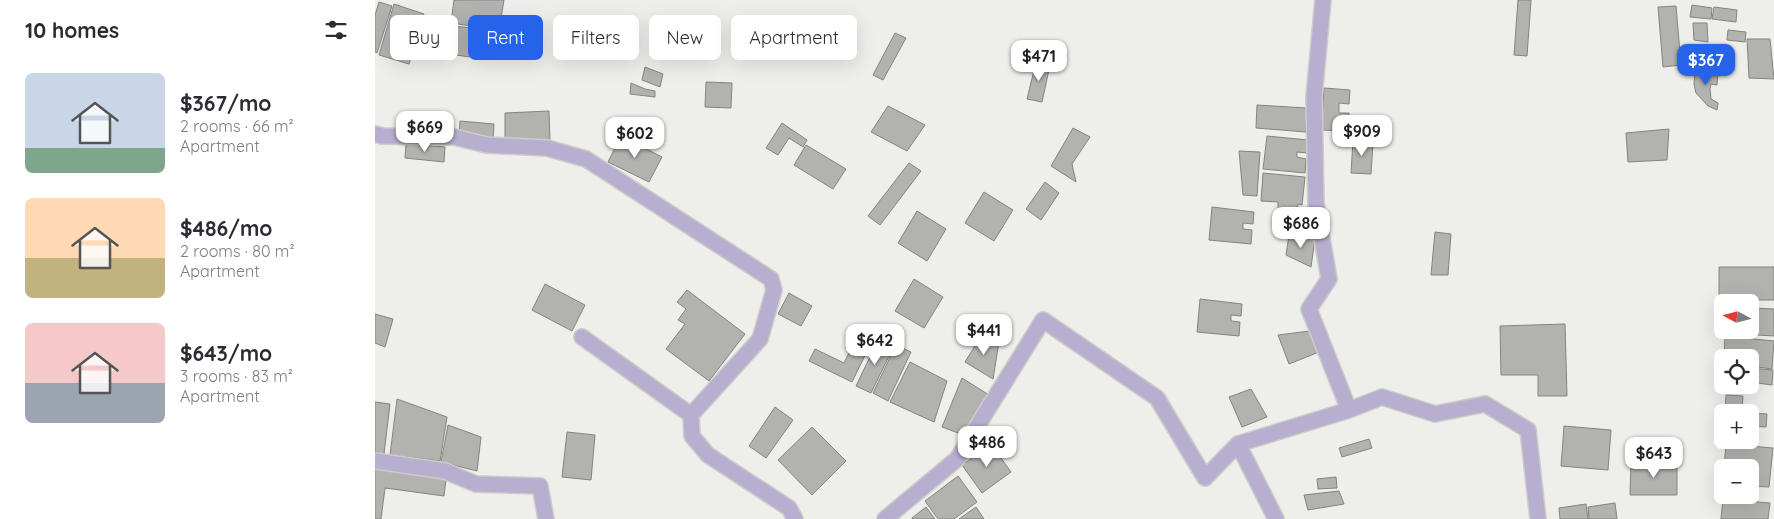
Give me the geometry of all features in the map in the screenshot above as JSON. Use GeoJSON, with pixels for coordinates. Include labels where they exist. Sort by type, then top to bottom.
{"type":"FeatureCollection","features":[{"type":"Feature","properties":{"kind":"street"},"geometry":{"type":"LineString","coordinates":[[1323,0],[1315,97],[1316,203],[1329,279],[1309,308],[1349,410]]}},
{"type":"Feature","properties":{"kind":"street"},"geometry":{"type":"LineString","coordinates":[[375,134],[382,136],[454,137],[487,145],[547,148],[586,159],[771,279],[774,290],[760,339],[691,415],[692,436],[708,455],[789,508],[795,519]]}},
{"type":"Feature","properties":{"kind":"street"},"geometry":{"type":"LineString","coordinates":[[885,519],[957,459],[1043,320],[1157,398],[1205,478],[1238,444],[1349,410],[1382,397],[1435,414],[1485,404],[1528,430],[1538,519]]}},
{"type":"Feature","properties":{"kind":"street"},"geometry":{"type":"LineString","coordinates":[[582,337],[691,415]]}},
{"type":"Feature","properties":{"kind":"street"},"geometry":{"type":"LineString","coordinates":[[1238,444],[1276,519]]}},
{"type":"Feature","properties":{"kind":"street"},"geometry":{"type":"LineString","coordinates":[[375,461],[445,471],[476,484],[540,486],[546,519]]}},
{"type":"Feature","properties":{"kind":"building"},"geometry":{"type":"Polygon","coordinates":[[[454,0],[504,0],[502,15],[468,15],[468,25],[458,24],[458,15],[452,15],[454,0]]]}},
{"type":"Feature","properties":{"kind":"building"},"geometry":{"type":"Polygon","coordinates":[[[1518,0],[1531,0],[1527,56],[1514,55],[1518,0]]]}},
{"type":"Feature","properties":{"kind":"building"},"geometry":{"type":"Polygon","coordinates":[[[379,2],[392,6],[377,53],[375,52],[375,15],[379,2]]]}},
{"type":"Feature","properties":{"kind":"building"},"geometry":{"type":"Polygon","coordinates":[[[394,4],[424,14],[424,15],[391,15],[394,4]]]}},
{"type":"Feature","properties":{"kind":"building"},"geometry":{"type":"Polygon","coordinates":[[[1692,5],[1712,8],[1711,19],[1690,17],[1692,5]]]}},
{"type":"Feature","properties":{"kind":"building"},"geometry":{"type":"Polygon","coordinates":[[[1676,6],[1681,65],[1663,67],[1658,7],[1676,6]]]}},
{"type":"Feature","properties":{"kind":"building"},"geometry":{"type":"Polygon","coordinates":[[[1714,7],[1737,10],[1736,22],[1712,19],[1714,7]]]}},
{"type":"Feature","properties":{"kind":"building"},"geometry":{"type":"Polygon","coordinates":[[[390,18],[390,58],[379,55],[390,18]]]}},
{"type":"Feature","properties":{"kind":"building"},"geometry":{"type":"Polygon","coordinates":[[[1693,23],[1707,23],[1708,42],[1694,40],[1693,23]]]}},
{"type":"Feature","properties":{"kind":"building"},"geometry":{"type":"Polygon","coordinates":[[[458,27],[468,28],[468,57],[458,55],[458,27]]]}},
{"type":"Feature","properties":{"kind":"building"},"geometry":{"type":"Polygon","coordinates":[[[1728,30],[1746,32],[1745,42],[1727,40],[1728,30]]]}},
{"type":"Feature","properties":{"kind":"building"},"geometry":{"type":"Polygon","coordinates":[[[895,33],[906,38],[883,80],[873,75],[895,33]]]}},
{"type":"Feature","properties":{"kind":"building"},"geometry":{"type":"Polygon","coordinates":[[[1747,39],[1770,39],[1774,79],[1749,78],[1747,39]]]}},
{"type":"Feature","properties":{"kind":"building"},"geometry":{"type":"Polygon","coordinates":[[[396,60],[410,60],[409,64],[396,60]]]}},
{"type":"Feature","properties":{"kind":"building"},"geometry":{"type":"Polygon","coordinates":[[[1036,62],[1050,65],[1042,102],[1027,99],[1036,62]]]}},
{"type":"Feature","properties":{"kind":"building"},"geometry":{"type":"Polygon","coordinates":[[[645,67],[663,74],[660,87],[642,80],[645,67]]]}},
{"type":"Feature","properties":{"kind":"building"},"geometry":{"type":"Polygon","coordinates":[[[1695,70],[1718,72],[1717,85],[1711,84],[1710,89],[1711,99],[1718,103],[1717,110],[1708,106],[1696,93],[1694,84],[1695,70]]]}},
{"type":"Feature","properties":{"kind":"building"},"geometry":{"type":"Polygon","coordinates":[[[706,82],[732,83],[731,108],[705,107],[706,82]]]}},
{"type":"Feature","properties":{"kind":"building"},"geometry":{"type":"Polygon","coordinates":[[[631,83],[655,91],[655,97],[630,94],[631,83]]]}},
{"type":"Feature","properties":{"kind":"building"},"geometry":{"type":"Polygon","coordinates":[[[1324,88],[1350,90],[1349,104],[1339,103],[1339,113],[1349,113],[1348,131],[1321,130],[1324,88]]]}},
{"type":"Feature","properties":{"kind":"building"},"geometry":{"type":"Polygon","coordinates":[[[1257,105],[1307,108],[1306,132],[1256,128],[1257,105]]]}},
{"type":"Feature","properties":{"kind":"building"},"geometry":{"type":"Polygon","coordinates":[[[888,106],[925,125],[907,151],[871,132],[888,106]]]}},
{"type":"Feature","properties":{"kind":"building"},"geometry":{"type":"Polygon","coordinates":[[[549,111],[550,141],[505,140],[505,113],[549,111]]]}},
{"type":"Feature","properties":{"kind":"building"},"geometry":{"type":"Polygon","coordinates":[[[460,121],[494,124],[493,140],[459,137],[460,121]]]}},
{"type":"Feature","properties":{"kind":"building"},"geometry":{"type":"Polygon","coordinates":[[[782,123],[807,140],[803,147],[789,138],[778,155],[766,148],[782,123]]]}},
{"type":"Feature","properties":{"kind":"building"},"geometry":{"type":"Polygon","coordinates":[[[1073,128],[1090,137],[1072,164],[1076,182],[1051,166],[1073,128]]]}},
{"type":"Feature","properties":{"kind":"building"},"geometry":{"type":"Polygon","coordinates":[[[1669,129],[1667,160],[1628,162],[1626,133],[1669,129]]]}},
{"type":"Feature","properties":{"kind":"building"},"geometry":{"type":"Polygon","coordinates":[[[621,136],[662,157],[649,182],[608,162],[621,136]]]}},
{"type":"Feature","properties":{"kind":"building"},"geometry":{"type":"Polygon","coordinates":[[[1267,136],[1308,140],[1307,153],[1297,152],[1297,157],[1306,159],[1305,173],[1263,169],[1267,136]]]}},
{"type":"Feature","properties":{"kind":"building"},"geometry":{"type":"Polygon","coordinates":[[[1353,140],[1373,142],[1371,174],[1351,173],[1353,140]]]}},
{"type":"Feature","properties":{"kind":"building"},"geometry":{"type":"Polygon","coordinates":[[[406,144],[445,147],[444,162],[405,158],[406,144]]]}},
{"type":"Feature","properties":{"kind":"building"},"geometry":{"type":"Polygon","coordinates":[[[806,145],[846,169],[833,189],[794,165],[806,145]]]}},
{"type":"Feature","properties":{"kind":"building"},"geometry":{"type":"Polygon","coordinates":[[[1239,151],[1260,152],[1257,196],[1243,195],[1239,151]]]}},
{"type":"Feature","properties":{"kind":"building"},"geometry":{"type":"Polygon","coordinates":[[[909,163],[921,171],[880,225],[868,216],[909,163]]]}},
{"type":"Feature","properties":{"kind":"building"},"geometry":{"type":"Polygon","coordinates":[[[1263,173],[1305,177],[1302,205],[1298,204],[1297,210],[1278,209],[1278,202],[1261,201],[1263,173]]]}},
{"type":"Feature","properties":{"kind":"building"},"geometry":{"type":"Polygon","coordinates":[[[1045,182],[1059,193],[1041,220],[1026,209],[1045,182]]]}},
{"type":"Feature","properties":{"kind":"building"},"geometry":{"type":"Polygon","coordinates":[[[984,192],[1013,210],[994,241],[965,223],[984,192]]]}},
{"type":"Feature","properties":{"kind":"building"},"geometry":{"type":"Polygon","coordinates":[[[1212,207],[1254,212],[1253,224],[1243,223],[1243,229],[1252,230],[1251,244],[1209,240],[1212,207]]]}},
{"type":"Feature","properties":{"kind":"building"},"geometry":{"type":"Polygon","coordinates":[[[917,211],[946,229],[927,261],[898,243],[917,211]]]}},
{"type":"Feature","properties":{"kind":"building"},"geometry":{"type":"Polygon","coordinates":[[[1435,232],[1451,234],[1448,275],[1431,275],[1435,232]]]}},
{"type":"Feature","properties":{"kind":"building"},"geometry":{"type":"Polygon","coordinates":[[[1289,235],[1315,239],[1311,267],[1286,255],[1289,235]]]}},
{"type":"Feature","properties":{"kind":"building"},"geometry":{"type":"Polygon","coordinates":[[[1719,267],[1774,267],[1774,300],[1759,300],[1759,294],[1719,294],[1719,267]]]}},
{"type":"Feature","properties":{"kind":"building"},"geometry":{"type":"Polygon","coordinates":[[[914,279],[943,297],[924,328],[895,311],[914,279]]]}},
{"type":"Feature","properties":{"kind":"building"},"geometry":{"type":"Polygon","coordinates":[[[545,284],[585,305],[572,331],[532,310],[545,284]]]}},
{"type":"Feature","properties":{"kind":"building"},"geometry":{"type":"Polygon","coordinates":[[[687,290],[745,334],[709,381],[666,349],[685,324],[678,320],[686,309],[677,302],[687,290]]]}},
{"type":"Feature","properties":{"kind":"building"},"geometry":{"type":"Polygon","coordinates":[[[789,293],[812,306],[801,326],[778,314],[789,293]]]}},
{"type":"Feature","properties":{"kind":"building"},"geometry":{"type":"Polygon","coordinates":[[[1200,299],[1242,304],[1241,316],[1231,315],[1231,321],[1240,322],[1239,336],[1197,332],[1200,299]]]}},
{"type":"Feature","properties":{"kind":"building"},"geometry":{"type":"Polygon","coordinates":[[[1759,308],[1774,309],[1774,336],[1759,335],[1759,308]]]}},
{"type":"Feature","properties":{"kind":"building"},"geometry":{"type":"Polygon","coordinates":[[[375,314],[393,319],[385,347],[375,343],[375,314]]]}},
{"type":"Feature","properties":{"kind":"building"},"geometry":{"type":"Polygon","coordinates":[[[1565,324],[1567,396],[1538,396],[1538,375],[1501,375],[1500,326],[1565,324]]]}},
{"type":"Feature","properties":{"kind":"building"},"geometry":{"type":"Polygon","coordinates":[[[860,330],[874,337],[852,382],[809,361],[815,349],[844,363],[860,330]]]}},
{"type":"Feature","properties":{"kind":"building"},"geometry":{"type":"Polygon","coordinates":[[[1310,331],[1319,352],[1289,364],[1278,335],[1310,331]]]}},
{"type":"Feature","properties":{"kind":"building"},"geometry":{"type":"Polygon","coordinates":[[[983,333],[999,342],[993,379],[965,362],[983,333]]]}},
{"type":"Feature","properties":{"kind":"building"},"geometry":{"type":"Polygon","coordinates":[[[879,338],[894,346],[871,393],[856,386],[879,338]]]}},
{"type":"Feature","properties":{"kind":"building"},"geometry":{"type":"Polygon","coordinates":[[[1725,339],[1774,341],[1772,369],[1759,367],[1759,349],[1724,349],[1725,339]]]}},
{"type":"Feature","properties":{"kind":"building"},"geometry":{"type":"Polygon","coordinates":[[[896,345],[911,352],[888,401],[873,393],[896,345]]]}},
{"type":"Feature","properties":{"kind":"building"},"geometry":{"type":"Polygon","coordinates":[[[910,362],[947,381],[934,422],[890,402],[910,362]]]}},
{"type":"Feature","properties":{"kind":"building"},"geometry":{"type":"Polygon","coordinates":[[[1759,369],[1773,370],[1772,385],[1759,383],[1759,369]]]}},
{"type":"Feature","properties":{"kind":"building"},"geometry":{"type":"Polygon","coordinates":[[[962,378],[989,395],[969,437],[942,427],[962,378]]]}},
{"type":"Feature","properties":{"kind":"building"},"geometry":{"type":"Polygon","coordinates":[[[1251,389],[1267,417],[1242,427],[1229,397],[1251,389]]]}},
{"type":"Feature","properties":{"kind":"building"},"geometry":{"type":"Polygon","coordinates":[[[1726,395],[1743,396],[1742,404],[1725,404],[1726,395]]]}},
{"type":"Feature","properties":{"kind":"building"},"geometry":{"type":"Polygon","coordinates":[[[397,399],[447,417],[440,461],[390,455],[397,399]]]}},
{"type":"Feature","properties":{"kind":"building"},"geometry":{"type":"Polygon","coordinates":[[[375,402],[390,404],[384,454],[375,453],[375,402]]]}},
{"type":"Feature","properties":{"kind":"building"},"geometry":{"type":"Polygon","coordinates":[[[775,407],[793,420],[766,458],[749,446],[775,407]]]}},
{"type":"Feature","properties":{"kind":"building"},"geometry":{"type":"Polygon","coordinates":[[[1759,414],[1767,414],[1766,427],[1759,427],[1759,414]]]}},
{"type":"Feature","properties":{"kind":"building"},"geometry":{"type":"Polygon","coordinates":[[[448,425],[481,437],[477,471],[441,462],[448,425]]]}},
{"type":"Feature","properties":{"kind":"building"},"geometry":{"type":"Polygon","coordinates":[[[1564,426],[1611,430],[1608,470],[1561,466],[1564,426]]]}},
{"type":"Feature","properties":{"kind":"building"},"geometry":{"type":"Polygon","coordinates":[[[812,427],[846,461],[812,495],[778,460],[812,427]]]}},
{"type":"Feature","properties":{"kind":"building"},"geometry":{"type":"Polygon","coordinates":[[[567,432],[595,435],[591,480],[562,477],[567,432]]]}},
{"type":"Feature","properties":{"kind":"building"},"geometry":{"type":"Polygon","coordinates":[[[1369,439],[1372,448],[1342,457],[1339,448],[1369,439]]]}},
{"type":"Feature","properties":{"kind":"building"},"geometry":{"type":"Polygon","coordinates":[[[991,444],[1011,472],[982,493],[962,465],[991,444]]]}},
{"type":"Feature","properties":{"kind":"building"},"geometry":{"type":"Polygon","coordinates":[[[1773,448],[1769,487],[1759,486],[1759,459],[1725,459],[1726,449],[1773,448]]]}},
{"type":"Feature","properties":{"kind":"building"},"geometry":{"type":"Polygon","coordinates":[[[1631,462],[1677,462],[1677,495],[1630,495],[1631,462]]]}},
{"type":"Feature","properties":{"kind":"building"},"geometry":{"type":"Polygon","coordinates":[[[375,469],[446,479],[444,496],[385,488],[381,519],[375,519],[375,469]]]}},
{"type":"Feature","properties":{"kind":"building"},"geometry":{"type":"Polygon","coordinates":[[[958,476],[977,502],[954,519],[938,519],[925,501],[958,476]]]}},
{"type":"Feature","properties":{"kind":"building"},"geometry":{"type":"Polygon","coordinates":[[[1336,477],[1337,488],[1318,489],[1317,479],[1336,477]]]}},
{"type":"Feature","properties":{"kind":"building"},"geometry":{"type":"Polygon","coordinates":[[[1339,491],[1344,504],[1308,510],[1304,495],[1339,491]]]}},
{"type":"Feature","properties":{"kind":"building"},"geometry":{"type":"Polygon","coordinates":[[[1615,503],[1617,519],[1589,519],[1588,507],[1615,503]]]}},
{"type":"Feature","properties":{"kind":"building"},"geometry":{"type":"Polygon","coordinates":[[[1770,503],[1768,519],[1721,519],[1722,504],[1770,503]]]}},
{"type":"Feature","properties":{"kind":"building"},"geometry":{"type":"Polygon","coordinates":[[[1586,504],[1588,519],[1560,519],[1559,508],[1586,504]]]}},
{"type":"Feature","properties":{"kind":"building"},"geometry":{"type":"Polygon","coordinates":[[[926,507],[935,519],[912,519],[912,518],[926,507]]]}},
{"type":"Feature","properties":{"kind":"building"},"geometry":{"type":"Polygon","coordinates":[[[976,507],[984,519],[959,519],[976,507]]]}}]}
